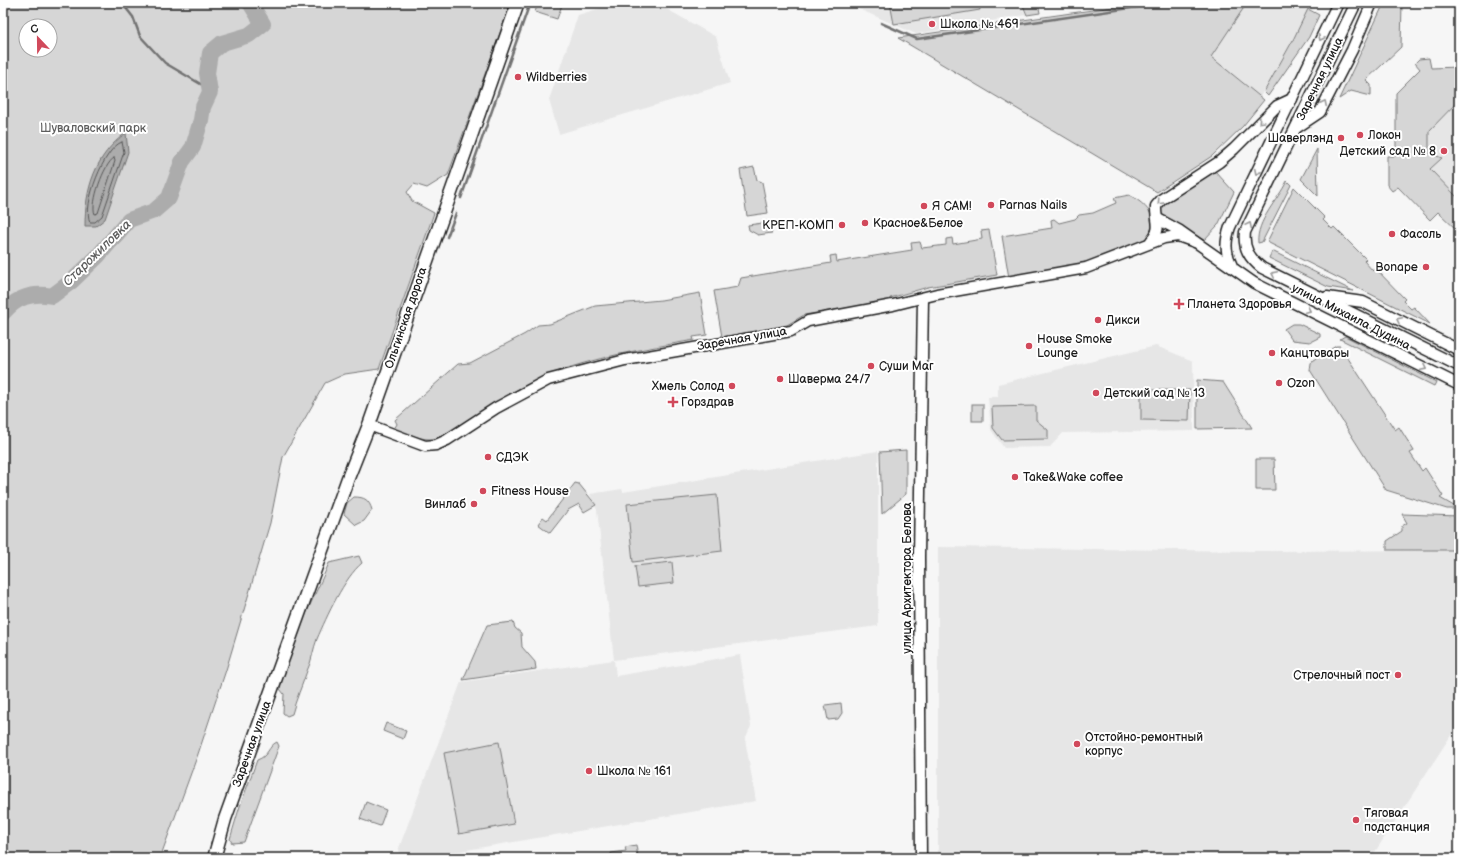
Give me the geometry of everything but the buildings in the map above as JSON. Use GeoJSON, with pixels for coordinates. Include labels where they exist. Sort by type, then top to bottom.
{"type":"FeatureCollection","features":[{"type":"Feature","properties":{"kind":"street","name":"Ольгинская дорога"},"geometry":{"type":"LineString","coordinates":[[292,631],[369,425],[518,3]]}},
{"type":"Feature","properties":{"kind":"street","name":"Заречная улица"},"geometry":{"type":"LineString","coordinates":[[1233,268],[1226,248],[1226,238],[1230,227],[1338,3]]}},
{"type":"Feature","properties":{"kind":"street","name":"Заречная улица"},"geometry":{"type":"LineString","coordinates":[[1244,241],[1245,232],[1356,3]]}},
{"type":"Feature","properties":{"kind":"street"},"geometry":{"type":"LineString","coordinates":[[1296,128],[1320,112],[1352,50],[1372,3]]}},
{"type":"Feature","properties":{"kind":"street","name":"Заречная улица"},"geometry":{"type":"LineString","coordinates":[[1151,242],[1156,236],[1158,219],[1155,211],[1156,206],[1162,199],[1219,162],[1277,106],[1292,99]]}},
{"type":"Feature","properties":{"kind":"street"},"geometry":{"type":"LineString","coordinates":[[1158,219],[1195,242]]}},
{"type":"Feature","properties":{"kind":"street","name":"Заречная улица"},"geometry":{"type":"LineString","coordinates":[[369,425],[425,446],[436,445],[447,440],[516,397],[548,380],[625,360],[791,331],[808,320],[1086,268],[1170,236],[1178,236],[1195,242]]}},
{"type":"Feature","properties":{"kind":"street","name":"улица Михаила Дудина"},"geometry":{"type":"LineString","coordinates":[[1244,241],[1247,252],[1253,261],[1262,268],[1459,366]]}},
{"type":"Feature","properties":{"kind":"street","name":"улица Михаила Дудина"},"geometry":{"type":"LineString","coordinates":[[1195,242],[1254,283],[1459,385]]}},
{"type":"Feature","properties":{"kind":"street"},"geometry":{"type":"LineString","coordinates":[[1322,297],[1363,302],[1459,350]]}},
{"type":"Feature","properties":{"kind":"street","name":"улица Архитектора Белова"},"geometry":{"type":"LineString","coordinates":[[921,858],[919,557],[923,387],[923,298]]}},
{"type":"Feature","properties":{"kind":"street","name":"Заречная улица"},"geometry":{"type":"LineString","coordinates":[[214,858],[225,819],[292,631]]}},
{"type":"Feature","properties":{"kind":"shaded area"},"geometry":{"type":"Polygon","coordinates":[[[617,3],[656,3],[716,37],[730,83],[559,134],[549,100],[578,15],[617,3]]]}},
{"type":"Feature","properties":{"kind":"shaded area","name":"Школа № 469"},"geometry":{"type":"Polygon","coordinates":[[[845,3],[1020,3],[1026,15],[916,34],[845,3]]]}},
{"type":"Feature","properties":{"kind":"shaded area"},"geometry":{"type":"Polygon","coordinates":[[[1247,3],[1311,3],[1293,40],[1260,97],[1211,57],[1247,3]]]}},
{"type":"Feature","properties":{"kind":"shaded area","name":"Детский сад № 8"},"geometry":{"type":"Polygon","coordinates":[[[1459,100],[1459,199],[1429,169],[1436,154],[1429,153],[1429,131],[1459,100]]]}},
{"type":"Feature","properties":{"kind":"shaded area","name":"Детский сад № 13"},"geometry":{"type":"Polygon","coordinates":[[[1156,346],[1193,361],[1194,431],[1063,433],[1050,447],[1004,448],[991,430],[988,397],[998,397],[998,384],[1156,346]]]}},
{"type":"Feature","properties":{"kind":"shaded area"},"geometry":{"type":"Polygon","coordinates":[[[878,451],[878,626],[614,660],[597,510],[590,494],[622,489],[623,492],[878,451]]]}},
{"type":"Feature","properties":{"kind":"shaded area"},"geometry":{"type":"Polygon","coordinates":[[[938,547],[1254,551],[1459,550],[1459,723],[1371,858],[938,858],[938,547]]]}},
{"type":"Feature","properties":{"kind":"shaded area","name":"Школа № 161"},"geometry":{"type":"Polygon","coordinates":[[[740,655],[751,726],[745,739],[756,801],[419,858],[400,858],[399,848],[461,682],[614,660],[616,676],[740,655]]]}},
{"type":"Feature","properties":{"kind":"green space","name":"Шуваловский парк"},"geometry":{"type":"Polygon","coordinates":[[[3,3],[511,3],[448,175],[427,188],[414,184],[407,192],[412,201],[434,213],[379,369],[345,374],[325,383],[283,457],[270,523],[226,670],[198,754],[160,858],[3,858],[3,3]]]}},
{"type":"Feature","properties":{"kind":"green space"},"geometry":{"type":"Polygon","coordinates":[[[538,3],[555,3],[562,5],[557,19],[535,12],[538,3]]]}},
{"type":"Feature","properties":{"kind":"green space"},"geometry":{"type":"Polygon","coordinates":[[[890,3],[971,3],[973,5],[979,4],[980,10],[894,24],[890,3]]]}},
{"type":"Feature","properties":{"kind":"green space"},"geometry":{"type":"Polygon","coordinates":[[[1022,3],[1038,3],[1040,13],[1027,15],[1022,3]]]}},
{"type":"Feature","properties":{"kind":"green space"},"geometry":{"type":"Polygon","coordinates":[[[1141,3],[1247,3],[1211,57],[1264,100],[1243,126],[1212,156],[1157,192],[898,38],[1141,3]]]}},
{"type":"Feature","properties":{"kind":"green space"},"geometry":{"type":"Polygon","coordinates":[[[1384,3],[1402,3],[1401,47],[1366,80],[1371,85],[1371,96],[1351,91],[1339,99],[1384,3]]]}},
{"type":"Feature","properties":{"kind":"green space"},"geometry":{"type":"Polygon","coordinates":[[[1308,9],[1319,15],[1309,37],[1268,96],[1264,92],[1293,40],[1308,9]]]}},
{"type":"Feature","properties":{"kind":"green space"},"geometry":{"type":"Polygon","coordinates":[[[1429,58],[1431,68],[1459,67],[1459,100],[1429,131],[1429,153],[1442,158],[1430,169],[1459,199],[1459,232],[1438,212],[1430,220],[1398,187],[1392,191],[1387,185],[1387,156],[1396,156],[1396,93],[1420,69],[1415,63],[1419,59],[1429,58]]]}},
{"type":"Feature","properties":{"kind":"green space"},"geometry":{"type":"Polygon","coordinates":[[[1317,149],[1318,196],[1301,179],[1317,149]]]}},
{"type":"Feature","properties":{"kind":"green space"},"geometry":{"type":"Polygon","coordinates":[[[754,167],[757,180],[762,182],[768,213],[747,216],[740,170],[754,167]]]}},
{"type":"Feature","properties":{"kind":"green space"},"geometry":{"type":"Polygon","coordinates":[[[1215,171],[1234,192],[1218,225],[1204,240],[1164,218],[1161,214],[1161,209],[1164,204],[1215,171]]]}},
{"type":"Feature","properties":{"kind":"green space"},"geometry":{"type":"Polygon","coordinates":[[[1287,181],[1291,185],[1262,242],[1258,243],[1260,227],[1287,181]]]}},
{"type":"Feature","properties":{"kind":"green space"},"geometry":{"type":"Polygon","coordinates":[[[1294,187],[1325,218],[1323,220],[1332,229],[1334,227],[1366,259],[1364,261],[1373,271],[1375,268],[1405,299],[1403,301],[1411,309],[1414,307],[1430,324],[1267,242],[1294,187]]]}},
{"type":"Feature","properties":{"kind":"green space"},"geometry":{"type":"Polygon","coordinates":[[[1129,195],[1145,206],[1154,219],[1156,224],[1150,237],[1096,260],[1009,278],[1002,236],[1052,228],[1051,220],[1054,219],[1059,223],[1075,219],[1079,215],[1093,213],[1116,203],[1114,198],[1129,195]]]}},
{"type":"Feature","properties":{"kind":"green space"},"geometry":{"type":"Polygon","coordinates":[[[770,222],[772,233],[758,235],[749,230],[748,225],[770,222]]]}},
{"type":"Feature","properties":{"kind":"green space"},"geometry":{"type":"Polygon","coordinates":[[[989,230],[997,275],[928,287],[890,298],[890,301],[804,315],[787,325],[722,337],[714,291],[738,287],[741,278],[831,263],[830,256],[836,255],[837,262],[912,250],[911,243],[920,242],[922,248],[946,245],[946,239],[952,238],[953,244],[982,239],[981,231],[989,230]]]}},
{"type":"Feature","properties":{"kind":"green space"},"geometry":{"type":"Polygon","coordinates":[[[1272,251],[1353,291],[1328,287],[1269,258],[1272,251]]]}},
{"type":"Feature","properties":{"kind":"green space"},"geometry":{"type":"Polygon","coordinates":[[[700,293],[707,335],[693,337],[694,340],[638,350],[564,369],[532,382],[506,396],[444,437],[437,439],[425,439],[394,429],[397,424],[395,420],[458,364],[470,363],[525,334],[538,325],[550,324],[595,306],[661,300],[700,293]]]}},
{"type":"Feature","properties":{"kind":"green space"},"geometry":{"type":"Polygon","coordinates":[[[1292,324],[1299,324],[1320,334],[1320,337],[1310,342],[1292,340],[1284,329],[1292,324]]]}},
{"type":"Feature","properties":{"kind":"green space"},"geometry":{"type":"Polygon","coordinates":[[[1345,336],[1436,382],[1434,386],[1340,339],[1345,336]]]}},
{"type":"Feature","properties":{"kind":"green space"},"geometry":{"type":"Polygon","coordinates":[[[1336,346],[1340,346],[1395,430],[1399,427],[1414,451],[1410,453],[1422,471],[1425,468],[1443,496],[1440,498],[1459,509],[1447,509],[1386,490],[1310,370],[1313,360],[1336,346]]]}},
{"type":"Feature","properties":{"kind":"green space"},"geometry":{"type":"Polygon","coordinates":[[[1197,380],[1223,382],[1252,428],[1197,429],[1197,380]]]}},
{"type":"Feature","properties":{"kind":"green space"},"geometry":{"type":"Polygon","coordinates":[[[1141,390],[1190,390],[1189,421],[1141,420],[1141,390]]]}},
{"type":"Feature","properties":{"kind":"green space"},"geometry":{"type":"Polygon","coordinates":[[[972,404],[983,404],[983,421],[972,421],[972,404]]]}},
{"type":"Feature","properties":{"kind":"green space"},"geometry":{"type":"Polygon","coordinates":[[[1036,406],[1036,420],[1048,430],[1048,439],[1002,440],[993,428],[992,407],[1036,406]]]}},
{"type":"Feature","properties":{"kind":"green space"},"geometry":{"type":"Polygon","coordinates":[[[906,450],[906,494],[882,514],[880,452],[906,450]]]}},
{"type":"Feature","properties":{"kind":"green space"},"geometry":{"type":"Polygon","coordinates":[[[1256,459],[1274,459],[1275,490],[1256,490],[1256,459]]]}},
{"type":"Feature","properties":{"kind":"green space"},"geometry":{"type":"Polygon","coordinates":[[[575,483],[579,484],[596,505],[584,512],[579,504],[568,510],[550,533],[538,524],[543,517],[547,520],[575,483]]]}},
{"type":"Feature","properties":{"kind":"green space"},"geometry":{"type":"Polygon","coordinates":[[[717,495],[722,551],[633,562],[627,504],[717,495]]]}},
{"type":"Feature","properties":{"kind":"green space"},"geometry":{"type":"Polygon","coordinates":[[[354,497],[366,500],[372,510],[364,521],[356,525],[344,514],[347,503],[354,497]]]}},
{"type":"Feature","properties":{"kind":"green space"},"geometry":{"type":"Polygon","coordinates":[[[1402,514],[1459,516],[1459,550],[1387,550],[1387,541],[1402,531],[1402,526],[1407,523],[1402,514]]]}},
{"type":"Feature","properties":{"kind":"green space"},"geometry":{"type":"Polygon","coordinates":[[[359,556],[362,563],[342,588],[331,609],[314,647],[292,714],[287,716],[283,713],[284,694],[280,689],[283,674],[293,644],[306,613],[329,563],[359,556]]]}},
{"type":"Feature","properties":{"kind":"green space"},"geometry":{"type":"Polygon","coordinates":[[[672,562],[674,583],[638,587],[635,566],[672,562]]]}},
{"type":"Feature","properties":{"kind":"green space"},"geometry":{"type":"Polygon","coordinates":[[[513,622],[515,628],[521,633],[522,647],[535,662],[536,669],[463,680],[487,625],[513,622]]]}},
{"type":"Feature","properties":{"kind":"green space"},"geometry":{"type":"Polygon","coordinates":[[[841,703],[842,713],[838,719],[828,720],[825,705],[841,703]]]}},
{"type":"Feature","properties":{"kind":"green space"},"geometry":{"type":"Polygon","coordinates":[[[386,723],[406,731],[403,739],[383,731],[386,723]]]}},
{"type":"Feature","properties":{"kind":"green space"},"geometry":{"type":"Polygon","coordinates":[[[277,742],[279,746],[244,842],[232,843],[230,839],[239,809],[257,760],[264,756],[277,742]]]}},
{"type":"Feature","properties":{"kind":"green space"},"geometry":{"type":"Polygon","coordinates":[[[499,742],[514,824],[459,834],[444,753],[499,742]]]}},
{"type":"Feature","properties":{"kind":"green space"},"geometry":{"type":"Polygon","coordinates":[[[366,802],[386,810],[380,826],[360,819],[366,802]]]}},
{"type":"Feature","properties":{"kind":"green space"},"geometry":{"type":"Polygon","coordinates":[[[636,845],[638,857],[612,858],[611,853],[626,851],[625,847],[636,845]]]}},
{"type":"Feature","properties":{"kind":"water"},"geometry":{"type":"Polygon","coordinates":[[[126,133],[128,152],[105,219],[96,226],[85,226],[87,199],[99,162],[115,142],[126,133]]]}},
{"type":"Feature","properties":{"kind":"waterway"},"geometry":{"type":"LineString","coordinates":[[122,3],[133,17],[140,36],[165,63],[209,89]]}},
{"type":"Feature","properties":{"kind":"waterway","name":"Старожиловка"},"geometry":{"type":"LineString","coordinates":[[3,313],[14,303],[25,297],[31,295],[52,296],[72,281],[98,256],[129,220],[154,211],[169,198],[182,162],[193,147],[201,120],[203,107],[210,92],[207,73],[210,53],[222,43],[249,35],[263,24],[250,3]]}},
{"type":"Feature","properties":{"kind":"waterway"},"geometry":{"type":"LineString","coordinates":[[461,198],[530,3]]}},
{"type":"Feature","properties":{"kind":"waterway"},"geometry":{"type":"LineString","coordinates":[[881,23],[917,39],[1165,3]]}},
{"type":"Feature","properties":{"kind":"waterway"},"geometry":{"type":"LineString","coordinates":[[447,237],[456,213]]}},
{"type":"Feature","properties":{"kind":"place","name":"Школа № 469"},"geometry":{"type":"Point","coordinates":[932,24]}},
{"type":"Feature","properties":{"kind":"place","name":"Wildberries"},"geometry":{"type":"Point","coordinates":[518,77]}},
{"type":"Feature","properties":{"kind":"place","name":"Локон"},"geometry":{"type":"Point","coordinates":[1360,135]}},
{"type":"Feature","properties":{"kind":"place","name":"Шаверлэнд"},"geometry":{"type":"Point","coordinates":[1341,138]}},
{"type":"Feature","properties":{"kind":"place","name":"Детский сад № 8"},"geometry":{"type":"Point","coordinates":[1444,151]}},
{"type":"Feature","properties":{"kind":"place","name":"Parnas Nails"},"geometry":{"type":"Point","coordinates":[991,205]}},
{"type":"Feature","properties":{"kind":"place","name":"Я САМ!"},"geometry":{"type":"Point","coordinates":[924,206]}},
{"type":"Feature","properties":{"kind":"place","name":"Красное&Белое"},"geometry":{"type":"Point","coordinates":[865,223]}},
{"type":"Feature","properties":{"kind":"place","name":"КРЕП-КОМП"},"geometry":{"type":"Point","coordinates":[842,225]}},
{"type":"Feature","properties":{"kind":"place","name":"Фасоль"},"geometry":{"type":"Point","coordinates":[1392,234]}},
{"type":"Feature","properties":{"kind":"place","name":"Bonape"},"geometry":{"type":"Point","coordinates":[1426,267]}},
{"type":"Feature","properties":{"kind":"place","name":"Планета Здоровья"},"geometry":{"type":"Point","coordinates":[1179,304]}},
{"type":"Feature","properties":{"kind":"place","name":"Дикси"},"geometry":{"type":"Point","coordinates":[1098,320]}},
{"type":"Feature","properties":{"kind":"place","name":"House Smoke Lounge"},"geometry":{"type":"Point","coordinates":[1029,346]}},
{"type":"Feature","properties":{"kind":"place","name":"Канцтовары"},"geometry":{"type":"Point","coordinates":[1272,353]}},
{"type":"Feature","properties":{"kind":"place","name":"Суши Маг"},"geometry":{"type":"Point","coordinates":[871,366]}},
{"type":"Feature","properties":{"kind":"place","name":"Шаверма 24/7"},"geometry":{"type":"Point","coordinates":[780,379]}},
{"type":"Feature","properties":{"kind":"place","name":"Ozon"},"geometry":{"type":"Point","coordinates":[1279,383]}},
{"type":"Feature","properties":{"kind":"place","name":"Хмель Солод"},"geometry":{"type":"Point","coordinates":[732,386]}},
{"type":"Feature","properties":{"kind":"place","name":"Детский сад № 13"},"geometry":{"type":"Point","coordinates":[1096,393]}},
{"type":"Feature","properties":{"kind":"place","name":"Горздрав"},"geometry":{"type":"Point","coordinates":[673,402]}},
{"type":"Feature","properties":{"kind":"place","name":"СДЭК"},"geometry":{"type":"Point","coordinates":[488,457]}},
{"type":"Feature","properties":{"kind":"place","name":"Take&Wake coffee"},"geometry":{"type":"Point","coordinates":[1015,477]}},
{"type":"Feature","properties":{"kind":"place","name":"Fitness House"},"geometry":{"type":"Point","coordinates":[483,491]}},
{"type":"Feature","properties":{"kind":"place","name":"Винлаб"},"geometry":{"type":"Point","coordinates":[474,504]}},
{"type":"Feature","properties":{"kind":"place","name":"Стрелочный пост"},"geometry":{"type":"Point","coordinates":[1398,675]}},
{"type":"Feature","properties":{"kind":"place","name":"Отстойно-ремонтный корпус"},"geometry":{"type":"Point","coordinates":[1077,744]}},
{"type":"Feature","properties":{"kind":"place","name":"Школа № 161"},"geometry":{"type":"Point","coordinates":[589,771]}},
{"type":"Feature","properties":{"kind":"place","name":"Тяговая подстанция"},"geometry":{"type":"Point","coordinates":[1356,820]}}]}
